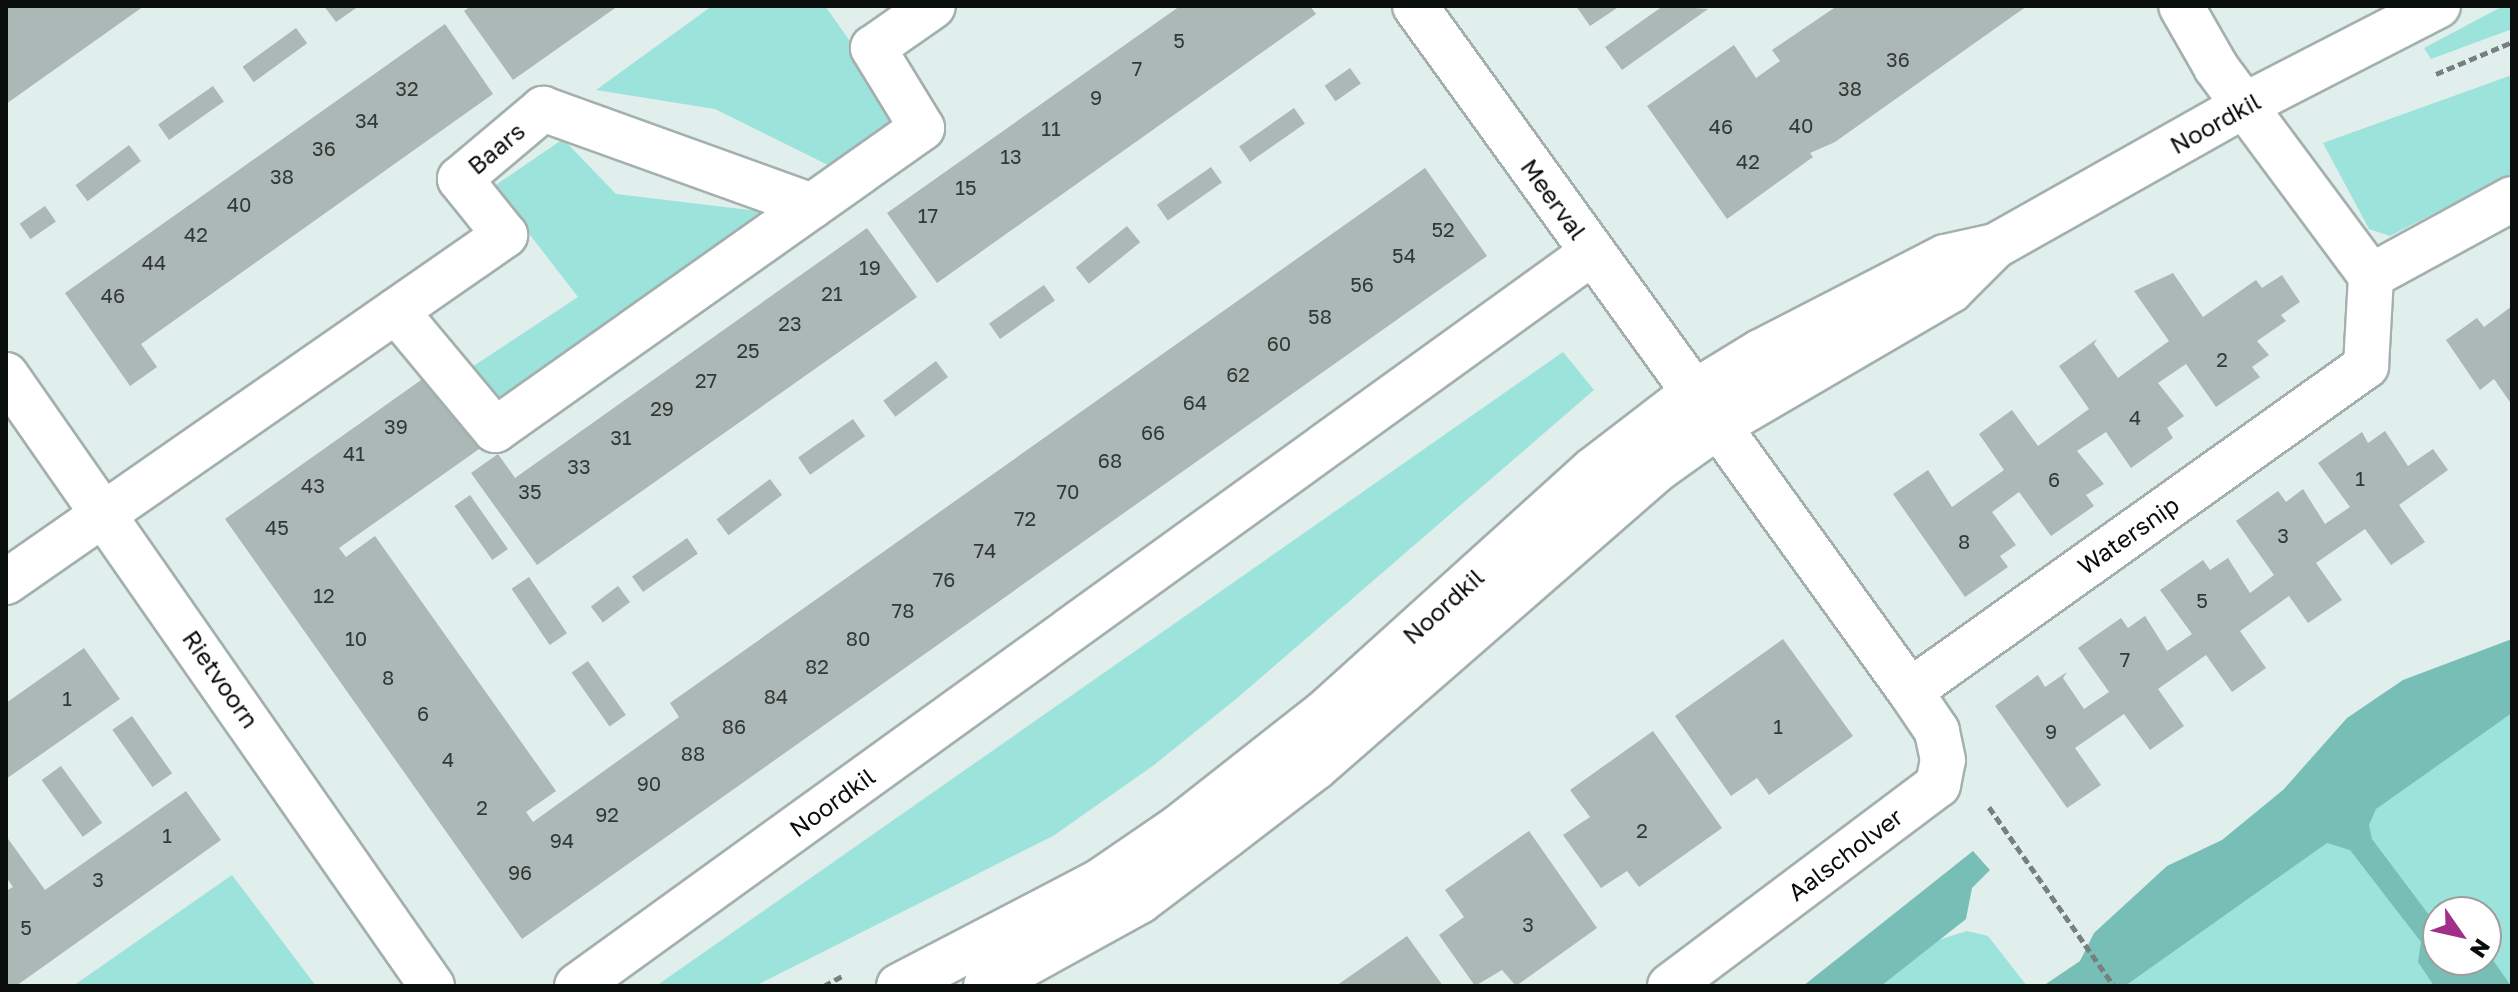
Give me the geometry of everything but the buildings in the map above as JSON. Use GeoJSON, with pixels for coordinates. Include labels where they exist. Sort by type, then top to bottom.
{"type":"FeatureCollection","features":[{"type":"Feature","properties":{"kind":"street"},"geometry":{"type":"LineString","coordinates":[[396,311],[495,430],[922,128],[873,48],[933,6]]}},
{"type":"Feature","properties":{"kind":"street","name":"Meerval"},"geometry":{"type":"LineString","coordinates":[[1415,6],[1704,410]]}},
{"type":"Feature","properties":{"kind":"street"},"geometry":{"type":"LineString","coordinates":[[2181,6],[2245,105],[2371,276],[2512,199]]}},
{"type":"Feature","properties":{"kind":"street","name":"Noordkil"},"geometry":{"type":"LineString","coordinates":[[986,986],[1140,901],[1260,810],[1636,487],[1760,352],[1945,257],[1995,246],[2245,105],[2438,6]]}},
{"type":"Feature","properties":{"kind":"street","name":"Baars"},"geometry":{"type":"LineString","coordinates":[[6,582],[505,235],[460,179],[543,109],[812,206]]}},
{"type":"Feature","properties":{"kind":"street","name":"Noordkil"},"geometry":{"type":"LineString","coordinates":[[577,986],[1592,253]]}},
{"type":"Feature","properties":{"kind":"street","name":"Watersnip"},"geometry":{"type":"LineString","coordinates":[[1910,691],[2366,366],[2371,276]]}},
{"type":"Feature","properties":{"kind":"street","name":"Rietvoorn"},"geometry":{"type":"LineString","coordinates":[[6,375],[106,513],[432,986]]}},
{"type":"Feature","properties":{"kind":"street"},"geometry":{"type":"LineString","coordinates":[[1704,410],[1937,731],[1943,760],[1938,785]]}},
{"type":"Feature","properties":{"kind":"street","name":"Noordkil"},"geometry":{"type":"LineString","coordinates":[[899,986],[1099,882],[1179,827],[1324,713],[1593,470],[1704,410]]}},
{"type":"Feature","properties":{"kind":"street","name":"Aalscholver"},"geometry":{"type":"LineString","coordinates":[[1670,986],[1938,785]]}},
{"type":"Feature","properties":{"kind":"path"},"geometry":{"type":"LineString","coordinates":[[1938,785],[1977,789],[2114,986]]}},
{"type":"Feature","properties":{"kind":"shaded area"},"geometry":{"type":"Polygon","coordinates":[[[712,6],[825,6],[904,117],[840,171],[715,109],[596,90],[712,6]]]}},
{"type":"Feature","properties":{"kind":"shaded area"},"geometry":{"type":"Polygon","coordinates":[[[2503,6],[2512,6],[2512,29],[2431,59],[2424,48],[2503,6]]]}},
{"type":"Feature","properties":{"kind":"shaded area"},"geometry":{"type":"Polygon","coordinates":[[[2512,75],[2512,173],[2390,236],[2369,229],[2323,143],[2512,75]]]}},
{"type":"Feature","properties":{"kind":"shaded area"},"geometry":{"type":"Polygon","coordinates":[[[563,139],[616,194],[774,213],[492,404],[472,367],[578,297],[493,187],[563,139]]]}},
{"type":"Feature","properties":{"kind":"shaded area"},"geometry":{"type":"Polygon","coordinates":[[[1563,352],[1594,390],[1236,699],[1154,765],[1053,836],[755,986],[656,986],[1563,352]]]}},
{"type":"Feature","properties":{"kind":"shaded area"},"geometry":{"type":"Polygon","coordinates":[[[2512,639],[2512,713],[2376,809],[2369,825],[2372,839],[2422,906],[2422,968],[2418,962],[2421,942],[2350,850],[2327,843],[2125,986],[2043,986],[2080,961],[2094,933],[2167,866],[2222,840],[2283,790],[2347,718],[2403,680],[2512,639]]]}},
{"type":"Feature","properties":{"kind":"shaded area"},"geometry":{"type":"Polygon","coordinates":[[[2512,713],[2512,986],[2125,986],[2352,824],[2512,713]]]}},
{"type":"Feature","properties":{"kind":"shaded area"},"geometry":{"type":"Polygon","coordinates":[[[1973,851],[1990,870],[1972,888],[1966,919],[1881,986],[1803,986],[1973,851]]]}},
{"type":"Feature","properties":{"kind":"shaded area"},"geometry":{"type":"Polygon","coordinates":[[[232,875],[316,986],[73,986],[232,875]]]}},
{"type":"Feature","properties":{"kind":"shaded area"},"geometry":{"type":"Polygon","coordinates":[[[1967,931],[1988,936],[2027,986],[1876,986],[1932,942],[1967,931]]]}},
{"type":"Feature","properties":{"kind":"shaded area"},"geometry":{"type":"Polygon","coordinates":[[[2502,973],[2511,986],[2434,986],[2427,976],[2502,976],[2502,973]]]}}]}
